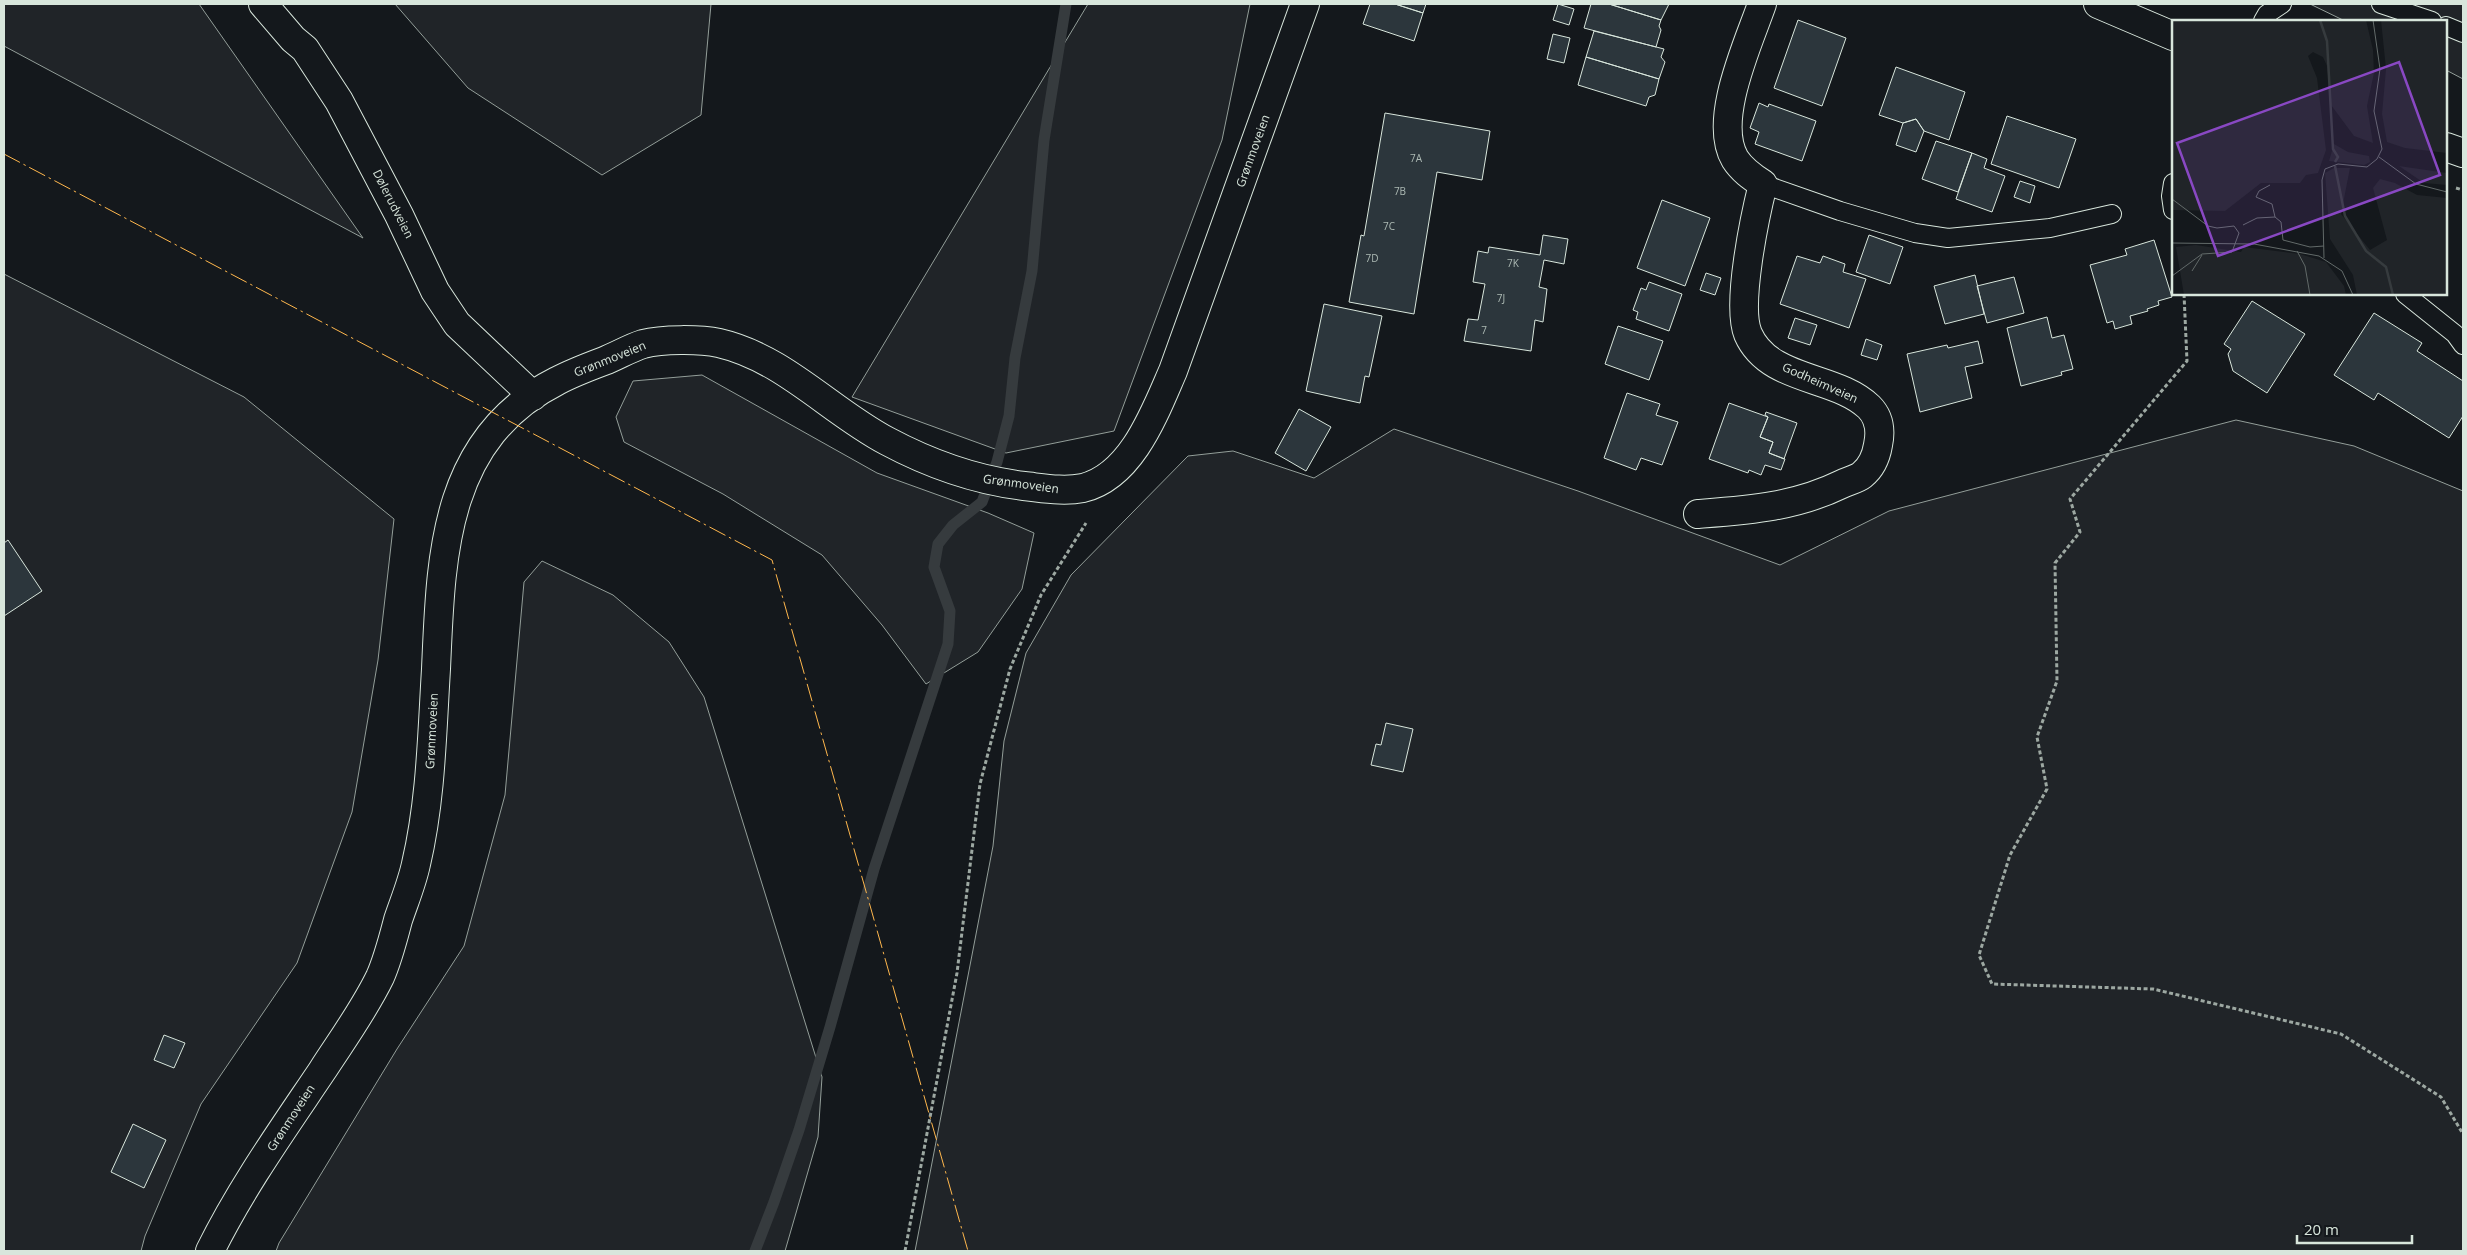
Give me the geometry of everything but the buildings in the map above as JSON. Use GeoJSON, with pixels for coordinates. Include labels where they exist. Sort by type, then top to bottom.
{"type":"FeatureCollection","features":[{"type":"Feature","properties":{"kind":"street","name":"Dølerudveien"},"geometry":{"type":"LineString","coordinates":[[263,4],[293,39],[306,49],[339,101],[399,215],[435,291],[458,324],[533,396]]}},
{"type":"Feature","properties":{"kind":"street","name":"Grønmoveien"},"geometry":{"type":"LineString","coordinates":[[210,1251],[222,1227],[278,1137],[355,1021],[381,974],[418,855],[430,768],[440,573],[447,529],[456,496],[473,463],[493,432],[518,406],[555,382],[645,344],[684,341],[718,343],[753,355],[784,372],[886,441],[957,472],[989,481],[1061,490],[1084,487],[1104,479],[1130,454],[1150,424],[1173,371],[1305,4]]}},
{"type":"Feature","properties":{"kind":"street"},"geometry":{"type":"LineString","coordinates":[[1762,4],[1737,77],[1728,112],[1728,138],[1734,158],[1747,174],[1763,184]]}},
{"type":"Feature","properties":{"kind":"street"},"geometry":{"type":"LineString","coordinates":[[2098,4],[2172,36]]}},
{"type":"Feature","properties":{"kind":"street"},"geometry":{"type":"LineString","coordinates":[[2447,147],[2463,153]]}},
{"type":"Feature","properties":{"kind":"street","name":"Godheimveien"},"geometry":{"type":"LineString","coordinates":[[1698,514],[1768,508],[1826,492],[1862,475],[1874,462],[1880,439],[1880,423],[1869,407],[1853,396],[1783,368],[1763,354],[1748,335],[1744,318],[1747,269],[1763,184]]}},
{"type":"Feature","properties":{"kind":"lane"},"geometry":{"type":"LineString","coordinates":[[2263,20],[2267,14],[2282,4]]}},
{"type":"Feature","properties":{"kind":"lane"},"geometry":{"type":"LineString","coordinates":[[2381,4],[2429,20]]}},
{"type":"Feature","properties":{"kind":"lane"},"geometry":{"type":"LineString","coordinates":[[2447,26],[2463,33]]}},
{"type":"Feature","properties":{"kind":"lane"},"geometry":{"type":"LineString","coordinates":[[1763,184],[1840,211],[1915,233],[1948,238],[2050,228],[2112,214]]}},
{"type":"Feature","properties":{"kind":"lane"},"geometry":{"type":"LineString","coordinates":[[2172,190],[2172,203]]}},
{"type":"Feature","properties":{"kind":"lane"},"geometry":{"type":"LineString","coordinates":[[2406,295],[2455,334],[2463,345]]}},
{"type":"Feature","properties":{"kind":"path"},"geometry":{"type":"LineString","coordinates":[[2184,295],[2187,361],[2070,500],[2080,532],[2055,563],[2057,681],[2037,737],[2047,789],[2010,855],[1979,955],[1992,984],[2153,989],[2342,1034],[2441,1097],[2463,1134]]}},
{"type":"Feature","properties":{"kind":"path"},"geometry":{"type":"LineString","coordinates":[[906,1251],[957,973],[980,784],[1010,669],[1041,595],[1087,520]]}},
{"type":"Feature","properties":{"kind":"shaded area"},"geometry":{"type":"Polygon","coordinates":[[[4,4],[199,4],[363,238],[4,46],[4,4]]]}},
{"type":"Feature","properties":{"kind":"shaded area"},"geometry":{"type":"Polygon","coordinates":[[[395,4],[711,4],[701,115],[602,175],[468,88],[395,4]]]}},
{"type":"Feature","properties":{"kind":"shaded area"},"geometry":{"type":"Polygon","coordinates":[[[1088,4],[1250,4],[1222,140],[1114,431],[1006,453],[852,397],[1088,4]]]}},
{"type":"Feature","properties":{"kind":"shaded area"},"geometry":{"type":"Polygon","coordinates":[[[2310,4],[2463,4],[2463,79],[2447,71],[2447,20],[2343,20],[2310,4]]]}},
{"type":"Feature","properties":{"kind":"shaded area"},"geometry":{"type":"Polygon","coordinates":[[[4,274],[244,397],[394,519],[378,660],[352,812],[297,963],[201,1104],[145,1236],[141,1251],[4,1251],[4,274]]]}},
{"type":"Feature","properties":{"kind":"shaded area"},"geometry":{"type":"Polygon","coordinates":[[[702,375],[877,473],[988,513],[1034,533],[1022,589],[978,652],[926,684],[882,625],[822,555],[723,494],[624,442],[616,417],[633,381],[702,375]]]}},
{"type":"Feature","properties":{"kind":"shaded area"},"geometry":{"type":"Polygon","coordinates":[[[2236,420],[2354,446],[2463,491],[2463,1251],[915,1251],[993,846],[1004,741],[1026,653],[1071,575],[1188,456],[1233,451],[1314,478],[1394,429],[1578,491],[1780,565],[1889,511],[2236,420]]]}},
{"type":"Feature","properties":{"kind":"shaded area"},"geometry":{"type":"Polygon","coordinates":[[[542,561],[613,595],[669,642],[704,697],[822,1077],[818,1137],[785,1251],[276,1251],[279,1243],[397,1049],[464,946],[505,795],[524,582],[542,561]]]}},
{"type":"Feature","properties":{"kind":"waterway"},"geometry":{"type":"LineString","coordinates":[[755,1251],[799,1130],[874,869],[948,644],[950,611],[934,567],[938,544],[953,525],[982,502],[997,462],[1009,416],[1015,358],[1032,271],[1044,140],[1066,4]]}},
{"type":"Feature","properties":{"kind":"power"},"geometry":{"type":"LineString","coordinates":[[4,154],[772,560],[968,1251]]}}]}
